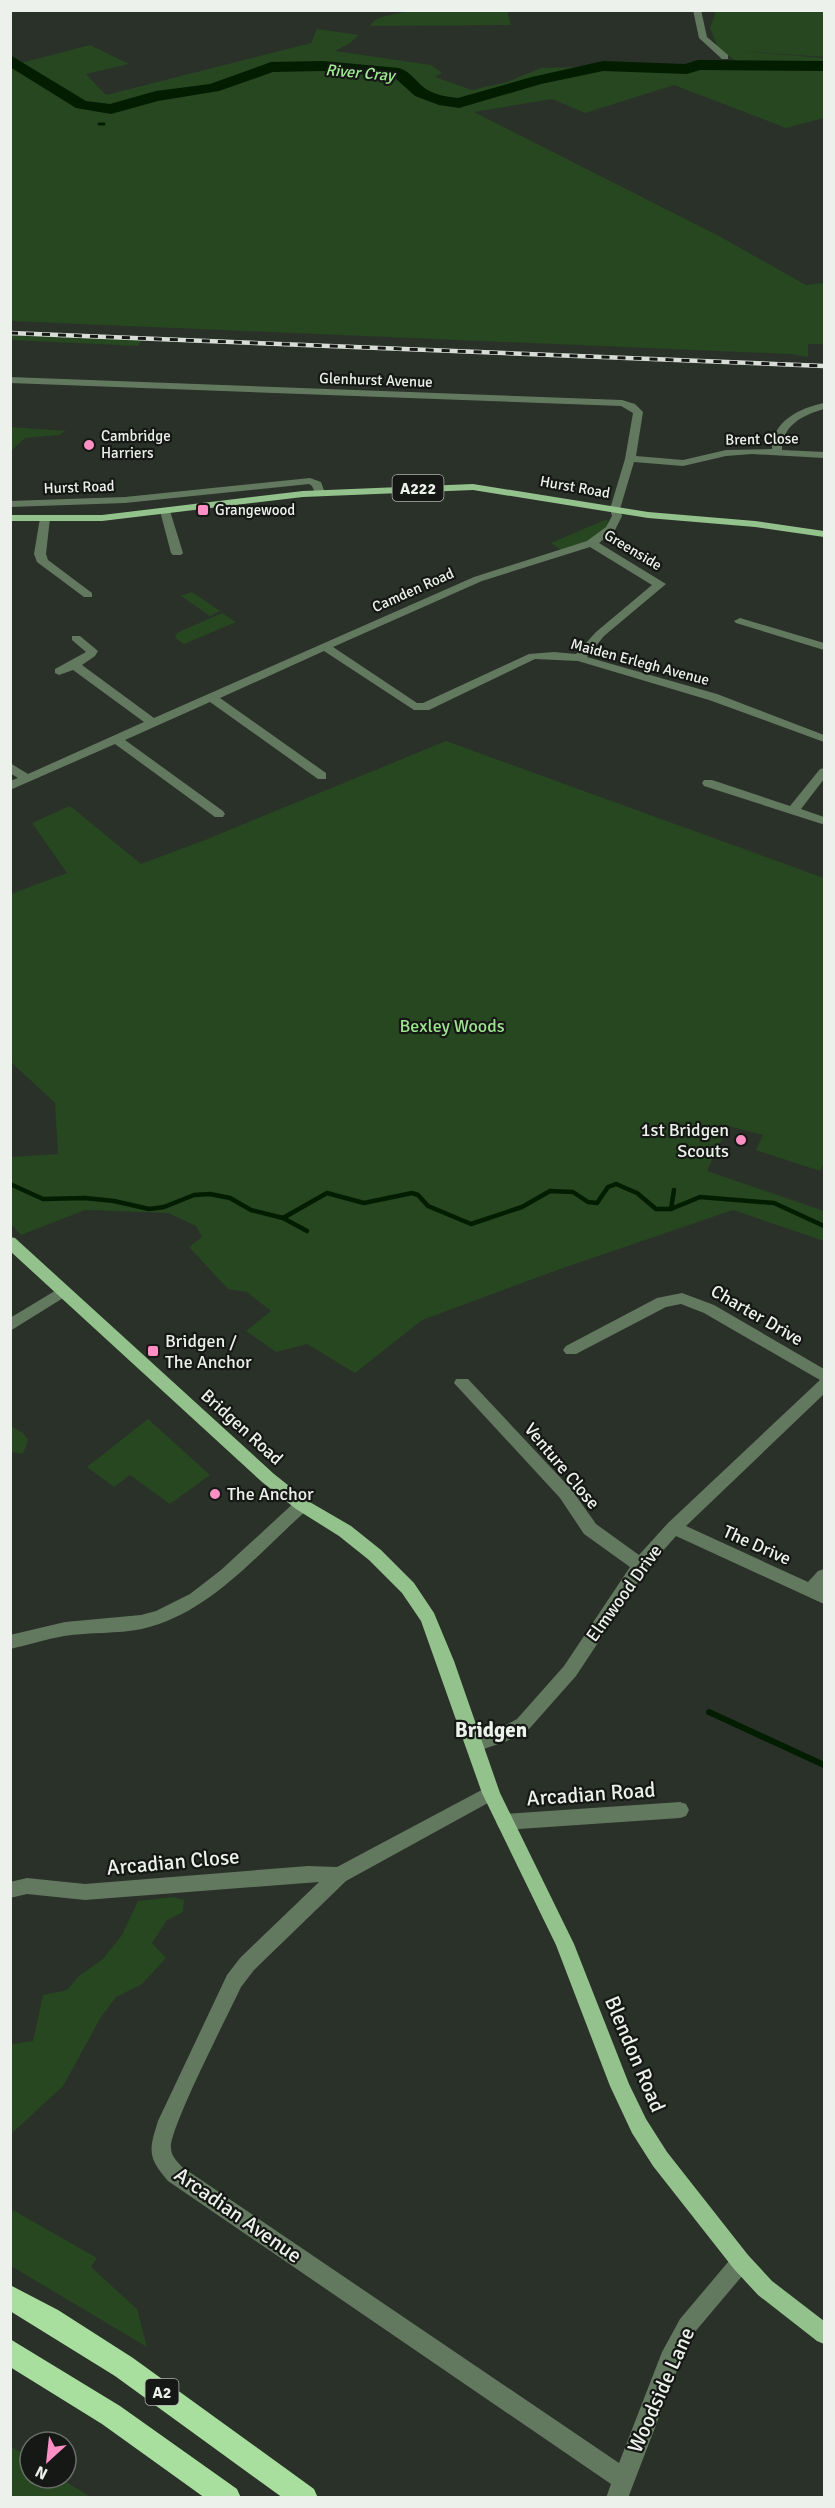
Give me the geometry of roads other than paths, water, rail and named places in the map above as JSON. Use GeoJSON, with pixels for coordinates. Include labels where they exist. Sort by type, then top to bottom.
{"type":"FeatureCollection","features":[{"type":"Feature","properties":{"kind":"highway","name":"A2"},"geometry":{"type":"LineString","coordinates":[[10,2297],[103,2353],[175,2401],[305,2498]]}},
{"type":"Feature","properties":{"kind":"highway"},"geometry":{"type":"LineString","coordinates":[[10,2352],[111,2415],[228,2498]]}},
{"type":"Feature","properties":{"kind":"main road","name":"Hurst Road"},"geometry":{"type":"LineString","coordinates":[[10,518],[102,518],[320,493],[479,487],[664,516],[764,525],[825,534]]}},
{"type":"Feature","properties":{"kind":"main road","name":"Bridgen Road"},"geometry":{"type":"LineString","coordinates":[[10,1242],[259,1470],[302,1505],[368,1548],[408,1588],[428,1618],[475,1745]]}},
{"type":"Feature","properties":{"kind":"main road","name":"Blendon Road"},"geometry":{"type":"LineString","coordinates":[[475,1745],[491,1793],[565,1944],[620,2086],[639,2126],[666,2168],[741,2262],[765,2288],[825,2334]]}},
{"type":"Feature","properties":{"kind":"street"},"geometry":{"type":"LineString","coordinates":[[697,10],[703,38],[725,57]]}},
{"type":"Feature","properties":{"kind":"street","name":"Glenhurst Avenue"},"geometry":{"type":"LineString","coordinates":[[10,380],[622,403],[638,412],[630,459],[615,509]]}},
{"type":"Feature","properties":{"kind":"street"},"geometry":{"type":"LineString","coordinates":[[777,451],[776,441],[780,429],[797,416],[825,406]]}},
{"type":"Feature","properties":{"kind":"street","name":"Brent Close"},"geometry":{"type":"LineString","coordinates":[[630,459],[683,463],[726,453],[777,451],[825,455]]}},
{"type":"Feature","properties":{"kind":"street","name":"Hurst Road"},"geometry":{"type":"LineString","coordinates":[[10,504],[125,500],[310,481],[317,484],[320,493]]}},
{"type":"Feature","properties":{"kind":"street","name":"Camden Road"},"geometry":{"type":"LineString","coordinates":[[10,786],[478,579],[591,543],[611,528],[617,516],[615,509]]}},
{"type":"Feature","properties":{"kind":"street"},"geometry":{"type":"LineString","coordinates":[[165,511],[177,553]]}},
{"type":"Feature","properties":{"kind":"street"},"geometry":{"type":"LineString","coordinates":[[45,518],[40,554],[43,562],[88,595]]}},
{"type":"Feature","properties":{"kind":"street","name":"Greenside"},"geometry":{"type":"LineString","coordinates":[[579,658],[600,634],[664,581],[642,575],[591,543]]}},
{"type":"Feature","properties":{"kind":"street"},"geometry":{"type":"LineString","coordinates":[[740,621],[825,646]]}},
{"type":"Feature","properties":{"kind":"street"},"geometry":{"type":"LineString","coordinates":[[59,671],[92,654],[92,651],[75,638]]}},
{"type":"Feature","properties":{"kind":"street","name":"Maiden Erlegh Avenue"},"geometry":{"type":"LineString","coordinates":[[325,647],[414,706],[425,707],[533,656],[554,655],[579,658],[713,697],[825,739]]}},
{"type":"Feature","properties":{"kind":"street"},"geometry":{"type":"LineString","coordinates":[[74,665],[153,723]]}},
{"type":"Feature","properties":{"kind":"street"},"geometry":{"type":"LineString","coordinates":[[211,698],[322,776]]}},
{"type":"Feature","properties":{"kind":"street"},"geometry":{"type":"LineString","coordinates":[[116,739],[219,814]]}},
{"type":"Feature","properties":{"kind":"street"},"geometry":{"type":"LineString","coordinates":[[10,766],[27,779]]}},
{"type":"Feature","properties":{"kind":"street"},"geometry":{"type":"LineString","coordinates":[[793,810],[825,772]]}},
{"type":"Feature","properties":{"kind":"street"},"geometry":{"type":"LineString","coordinates":[[708,783],[822,820]]}},
{"type":"Feature","properties":{"kind":"street"},"geometry":{"type":"LineString","coordinates":[[10,1326],[63,1291]]}},
{"type":"Feature","properties":{"kind":"street","name":"Charter Drive"},"geometry":{"type":"LineString","coordinates":[[571,1350],[662,1302],[682,1298],[709,1309],[825,1376]]}},
{"type":"Feature","properties":{"kind":"street","name":"Venture Close"},"geometry":{"type":"LineString","coordinates":[[462,1383],[566,1494],[590,1529],[640,1565]]}},
{"type":"Feature","properties":{"kind":"street","name":"Elmwood Drive"},"geometry":{"type":"LineString","coordinates":[[475,1745],[501,1736],[523,1724],[570,1671],[640,1565],[674,1528],[825,1385]]}},
{"type":"Feature","properties":{"kind":"street"},"geometry":{"type":"LineString","coordinates":[[10,1642],[65,1629],[141,1622],[161,1616],[206,1592],[302,1505]]}},
{"type":"Feature","properties":{"kind":"street","name":"The Drive"},"geometry":{"type":"LineString","coordinates":[[674,1528],[818,1594]]}},
{"type":"Feature","properties":{"kind":"street"},"geometry":{"type":"LineString","coordinates":[[818,1594],[825,1576]]}},
{"type":"Feature","properties":{"kind":"street","name":"Arcadian Avenue"},"geometry":{"type":"LineString","coordinates":[[491,1793],[339,1875],[247,1964],[234,1981],[168,2121],[160,2146],[164,2161],[175,2174],[620,2488]]}},
{"type":"Feature","properties":{"kind":"street","name":"Arcadian Road"},"geometry":{"type":"LineString","coordinates":[[505,1822],[680,1810]]}},
{"type":"Feature","properties":{"kind":"street","name":"Arcadian Close"},"geometry":{"type":"LineString","coordinates":[[10,1890],[27,1886],[85,1892],[308,1874],[339,1875]]}},
{"type":"Feature","properties":{"kind":"street","name":"Woodside Lane"},"geometry":{"type":"LineString","coordinates":[[620,2488],[670,2360],[687,2326],[741,2262]]}},
{"type":"Feature","properties":{"kind":"waterway","name":"River Cray"},"geometry":{"type":"LineString","coordinates":[[10,60],[82,105],[111,109],[156,96],[213,88],[271,67],[323,66],[399,73],[421,93],[445,102],[459,103],[538,80],[603,66],[687,69],[698,65],[824,66]]}},
{"type":"Feature","properties":{"kind":"waterway"},"geometry":{"type":"LineString","coordinates":[[99,124],[104,124]]}},
{"type":"Feature","properties":{"kind":"waterway"},"geometry":{"type":"LineString","coordinates":[[10,1184],[43,1199],[85,1198],[114,1201],[149,1209],[164,1207],[194,1195],[210,1194],[230,1198],[251,1210],[283,1218]]}},
{"type":"Feature","properties":{"kind":"waterway"},"geometry":{"type":"LineString","coordinates":[[283,1218],[327,1193],[364,1203],[412,1193],[418,1195],[428,1206],[471,1224],[522,1207],[550,1191],[573,1192],[588,1202],[597,1203],[608,1187],[616,1184],[637,1193],[656,1209],[671,1209]]}},
{"type":"Feature","properties":{"kind":"waterway"},"geometry":{"type":"LineString","coordinates":[[671,1209],[674,1190]]}},
{"type":"Feature","properties":{"kind":"waterway"},"geometry":{"type":"LineString","coordinates":[[671,1209],[700,1197],[774,1203],[824,1226]]}},
{"type":"Feature","properties":{"kind":"waterway"},"geometry":{"type":"LineString","coordinates":[[283,1218],[307,1231]]}},
{"type":"Feature","properties":{"kind":"waterway"},"geometry":{"type":"LineString","coordinates":[[709,1712],[824,1765]]}},
{"type":"Feature","properties":{"kind":"railway"},"geometry":{"type":"LineString","coordinates":[[10,333],[824,366]]}},
{"type":"Feature","properties":{"kind":"place","name":"Cambridge Harriers"},"geometry":{"type":"Point","coordinates":[89,445]}},
{"type":"Feature","properties":{"kind":"place","name":"Grangewood"},"geometry":{"type":"Point","coordinates":[203,510]}},
{"type":"Feature","properties":{"kind":"place","name":"1st Bridgen Scouts"},"geometry":{"type":"Point","coordinates":[741,1140]}},
{"type":"Feature","properties":{"kind":"place","name":"Bridgen / The Anchor"},"geometry":{"type":"Point","coordinates":[153,1351]}},
{"type":"Feature","properties":{"kind":"place","name":"The Anchor"},"geometry":{"type":"Point","coordinates":[215,1494]}},
{"type":"Feature","properties":{"kind":"district","name":"Bridgen"},"geometry":{"type":"Point","coordinates":[491,1730]}},
{"type":"Feature","properties":{"kind":"park label","name":"Bexley Woods"},"geometry":{"type":"Point","coordinates":[452,1026]}}]}
